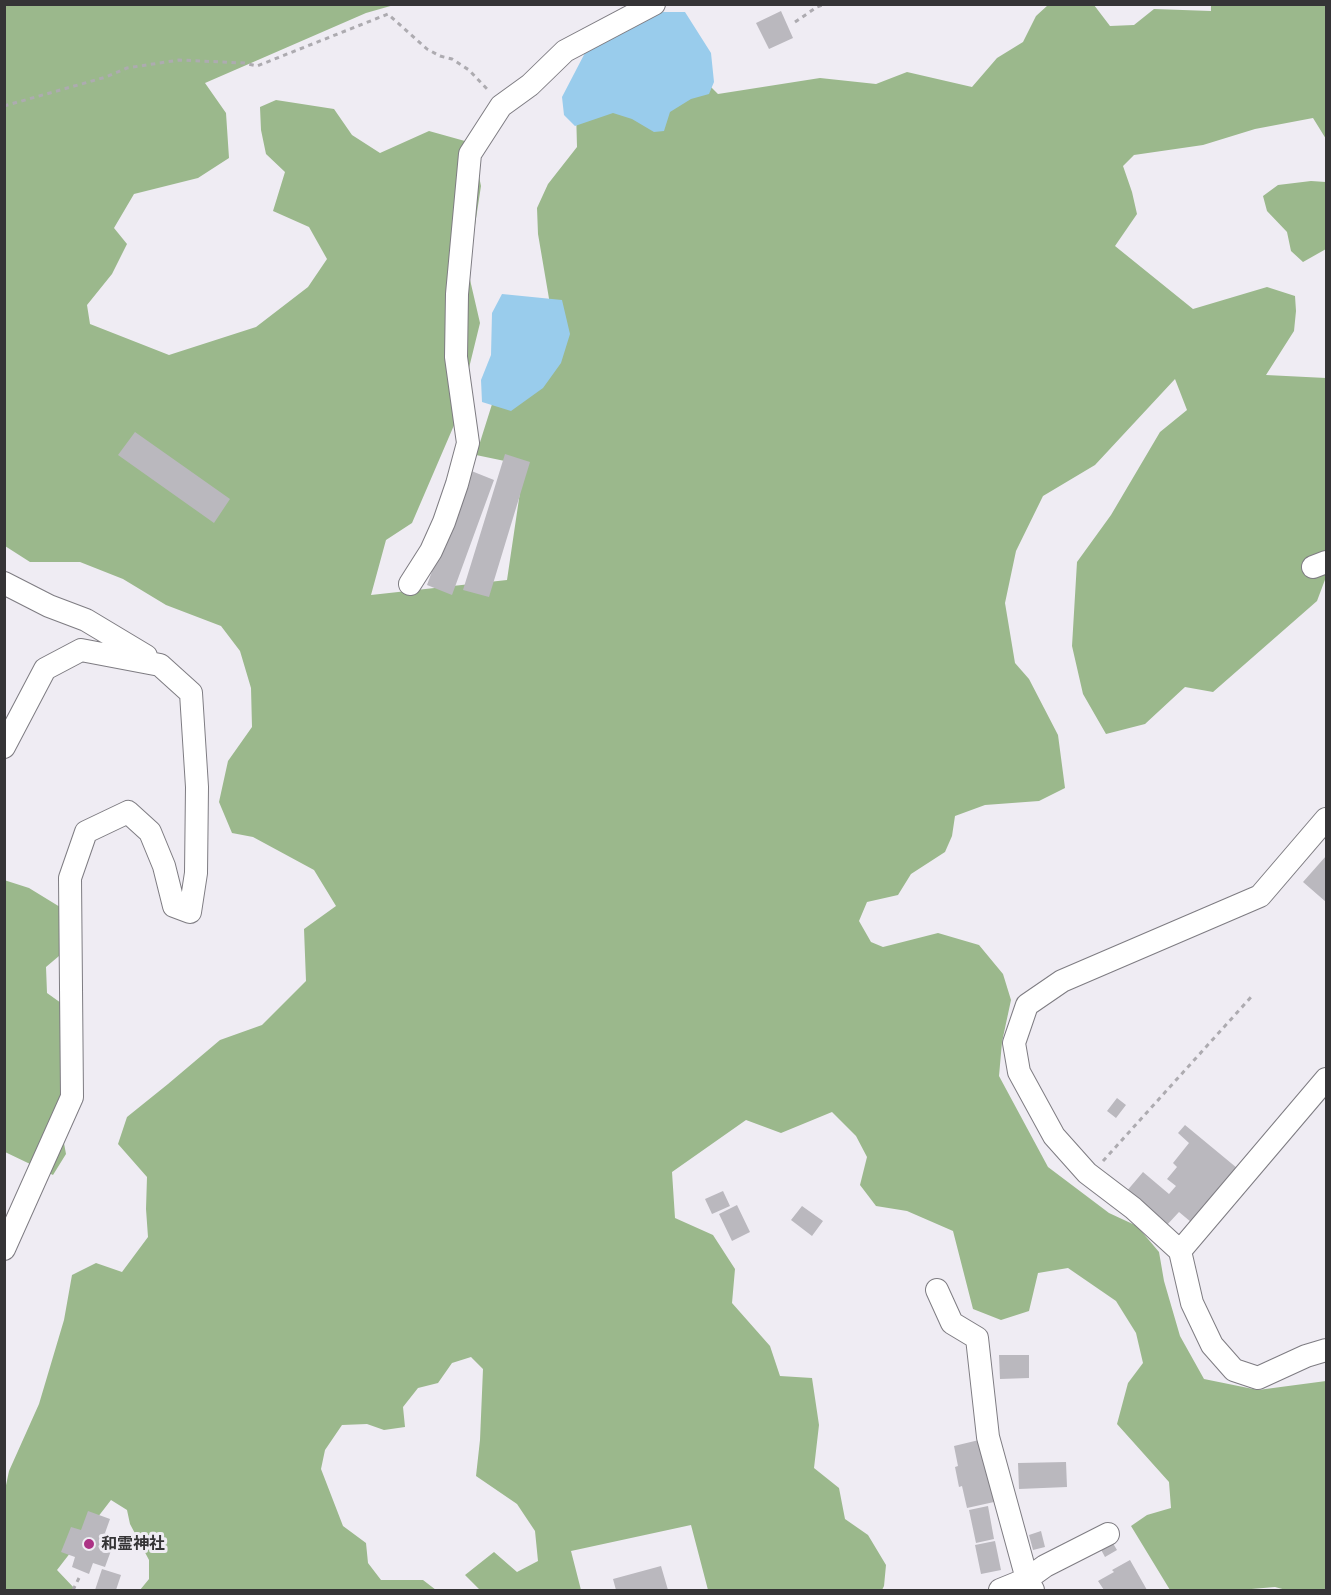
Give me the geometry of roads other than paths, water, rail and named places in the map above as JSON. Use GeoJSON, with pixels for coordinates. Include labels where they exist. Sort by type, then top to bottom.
{"type":"FeatureCollection","features":[{"type":"Feature","properties":{"kind":"street"},"geometry":{"type":"LineString","coordinates":[[410,584],[431,551],[444,522],[468,443],[456,357],[457,294],[470,154],[501,106],[530,85],[565,51],[654,4]]}},
{"type":"Feature","properties":{"kind":"street"},"geometry":{"type":"LineString","coordinates":[[4,583],[49,606],[86,620],[160,665],[191,693],[197,798],[196,873],[190,912],[174,906],[164,866],[150,832],[128,812],[86,832],[70,878],[72,1097],[4,1249]]}},
{"type":"Feature","properties":{"kind":"street"},"geometry":{"type":"LineString","coordinates":[[4,747],[45,669],[54,664],[81,650],[160,665]]}},
{"type":"Feature","properties":{"kind":"street"},"geometry":{"type":"LineString","coordinates":[[1326,819],[1260,896],[1062,981],[1027,1005],[1014,1043],[1019,1072],[1054,1136],[1090,1176],[1133,1208],[1180,1251],[1192,1303],[1212,1345],[1234,1370],[1258,1378],[1306,1356],[1326,1350]]}},
{"type":"Feature","properties":{"kind":"street"},"geometry":{"type":"LineString","coordinates":[[1180,1251],[1326,1079]]}},
{"type":"Feature","properties":{"kind":"street"},"geometry":{"type":"LineString","coordinates":[[937,1290],[952,1323],[978,1338],[988,1437],[1030,1585]]}},
{"type":"Feature","properties":{"kind":"street"},"geometry":{"type":"LineString","coordinates":[[1000,1590],[1030,1585],[1045,1566],[1108,1534]]}},
{"type":"Feature","properties":{"kind":"water"},"geometry":{"type":"Polygon","coordinates":[[[663,12],[685,12],[711,53],[714,82],[709,94],[691,99],[670,112],[664,131],[654,132],[632,119],[613,113],[575,126],[564,115],[562,97],[587,49],[663,12]]]}},
{"type":"Feature","properties":{"kind":"water"},"geometry":{"type":"Polygon","coordinates":[[[502,294],[562,300],[570,334],[561,363],[543,388],[511,411],[482,402],[481,380],[491,355],[492,313],[502,294]]]}},
{"type":"Feature","properties":{"kind":"place","name":"和霊神社"},"geometry":{"type":"Point","coordinates":[89,1544]}}]}
